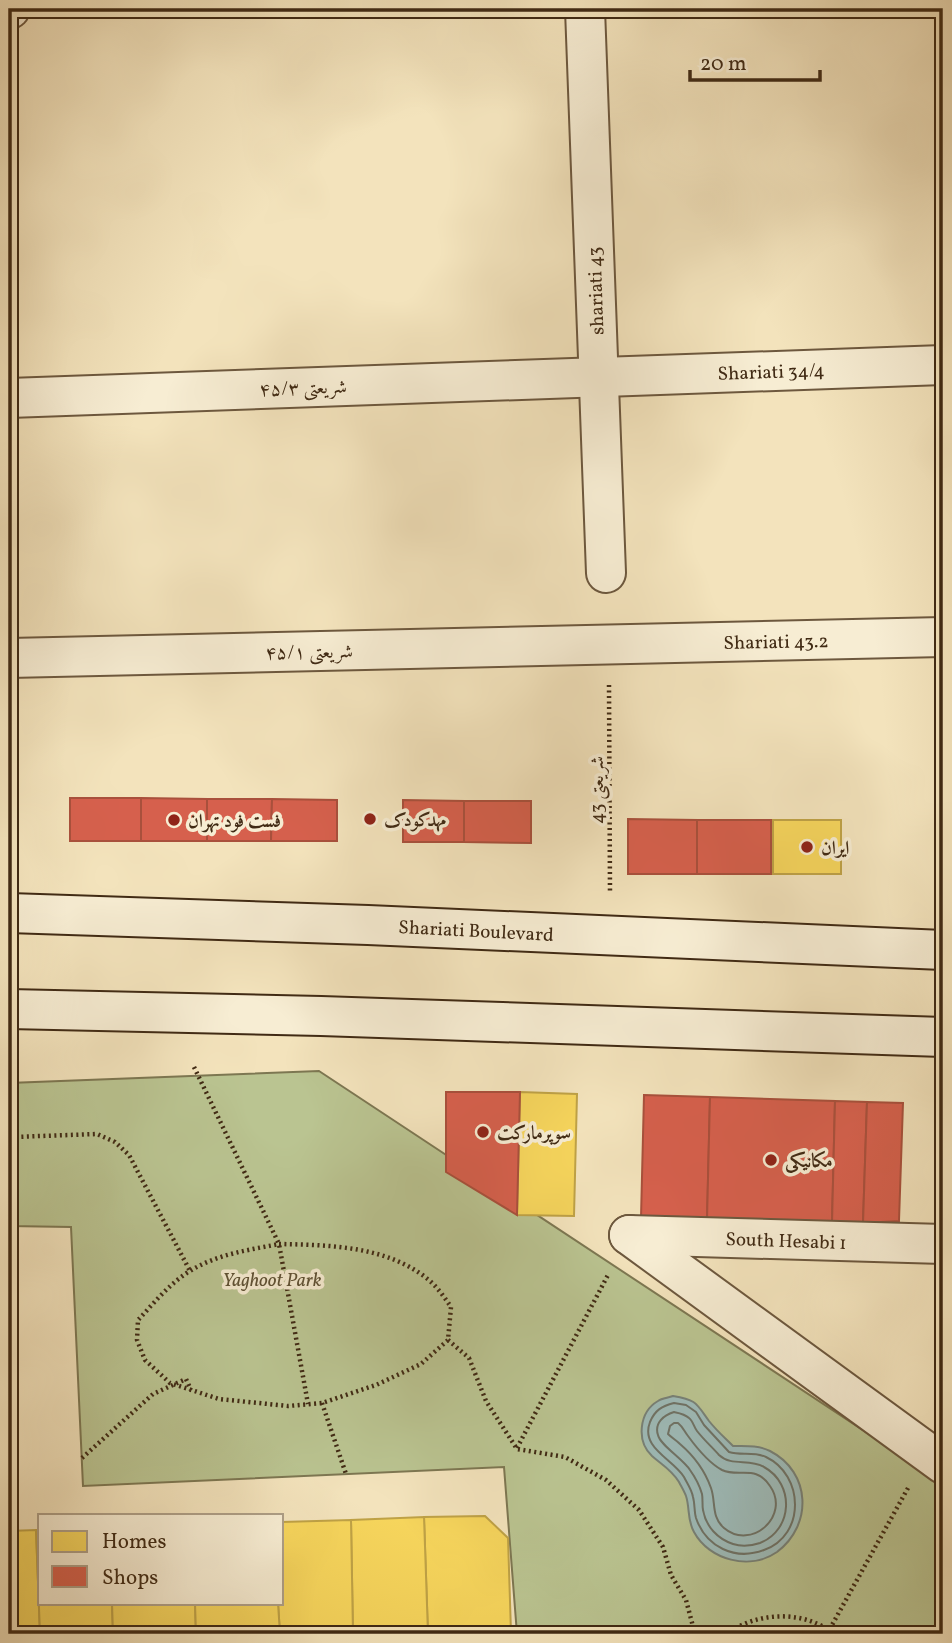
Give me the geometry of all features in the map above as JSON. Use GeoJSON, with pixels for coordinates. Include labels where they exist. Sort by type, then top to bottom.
{"type":"FeatureCollection","features":[{"type":"Feature","properties":{"kind":"street","name":"shariati 43"},"geometry":{"type":"LineString","coordinates":[[585,9],[606,573]]}},
{"type":"Feature","properties":{"kind":"street","name":"Shariati 34/4"},"geometry":{"type":"LineString","coordinates":[[598,376],[943,365]]}},
{"type":"Feature","properties":{"kind":"street","name":"شریعتی ۴۵/۳"},"geometry":{"type":"LineString","coordinates":[[9,398],[598,376]]}},
{"type":"Feature","properties":{"kind":"street","name":"Shariati 43.2"},"geometry":{"type":"LineString","coordinates":[[609,644],[943,637]]}},
{"type":"Feature","properties":{"kind":"street","name":"شریعتی ۴۵/۱"},"geometry":{"type":"LineString","coordinates":[[9,658],[609,644]]}},
{"type":"Feature","properties":{"kind":"street","name":"Shariati Boulevard"},"geometry":{"type":"LineString","coordinates":[[9,913],[368,925],[943,950]]}},
{"type":"Feature","properties":{"kind":"street"},"geometry":{"type":"LineString","coordinates":[[9,1009],[335,1016],[943,1037]]}},
{"type":"Feature","properties":{"kind":"street"},"geometry":{"type":"LineString","coordinates":[[629,1235],[935,1458]]}},
{"type":"Feature","properties":{"kind":"street","name":"South Hesabi 1"},"geometry":{"type":"LineString","coordinates":[[629,1235],[943,1244]]}},
{"type":"Feature","properties":{"kind":"path","name":"شریعتی 43"},"geometry":{"type":"LineString","coordinates":[[609,644],[610,936]]}},
{"type":"Feature","properties":{"kind":"path"},"geometry":{"type":"LineString","coordinates":[[9,1063],[13,1137],[97,1134],[115,1142],[129,1155],[190,1271]]}},
{"type":"Feature","properties":{"kind":"path"},"geometry":{"type":"LineString","coordinates":[[194,1066],[279,1244],[308,1404]]}},
{"type":"Feature","properties":{"kind":"path"},"geometry":{"type":"LineString","coordinates":[[517,1448],[629,1235]]}},
{"type":"Feature","properties":{"kind":"path"},"geometry":{"type":"LineString","coordinates":[[279,1244],[323,1245],[364,1251],[402,1262],[432,1282],[451,1307],[447,1340],[421,1364],[376,1385],[322,1403],[288,1406],[219,1399],[191,1391],[170,1383],[145,1360],[137,1340],[138,1320],[160,1296],[190,1271],[229,1254],[279,1244]]}},
{"type":"Feature","properties":{"kind":"path"},"geometry":{"type":"LineString","coordinates":[[447,1340],[469,1357],[486,1401],[517,1448],[565,1457],[606,1480],[639,1510],[663,1547],[671,1575],[686,1600],[695,1634]]}},
{"type":"Feature","properties":{"kind":"path"},"geometry":{"type":"LineString","coordinates":[[82,1458],[153,1394],[186,1379],[191,1391]]}},
{"type":"Feature","properties":{"kind":"path"},"geometry":{"type":"LineString","coordinates":[[322,1403],[346,1474]]}},
{"type":"Feature","properties":{"kind":"path"},"geometry":{"type":"LineString","coordinates":[[726,1634],[759,1618],[783,1616],[807,1620],[830,1633],[935,1458]]}},
{"type":"Feature","properties":{"kind":"green space","name":"Yaghoot Park"},"geometry":{"type":"Polygon","coordinates":[[[319,1071],[943,1483],[943,1634],[517,1634],[504,1467],[83,1486],[71,1227],[9,1226],[9,1083],[319,1071]]]}},
{"type":"Feature","properties":{"kind":"water"},"geometry":{"type":"Polygon","coordinates":[[[673,1396],[695,1403],[733,1446],[752,1446],[770,1451],[784,1460],[793,1472],[800,1485],[801,1514],[789,1541],[777,1552],[755,1561],[731,1560],[710,1550],[694,1532],[686,1496],[679,1482],[647,1450],[642,1435],[647,1412],[660,1400],[673,1396]]]}},
{"type":"Feature","properties":{"kind":"building: Homes","name":"ایران"},"geometry":{"type":"Polygon","coordinates":[[[773,820],[841,820],[841,874],[773,874],[773,820]]]}},
{"type":"Feature","properties":{"kind":"building: Homes"},"geometry":{"type":"Polygon","coordinates":[[[520,1092],[577,1094],[574,1216],[517,1215],[520,1092]]]}},
{"type":"Feature","properties":{"kind":"building: Homes"},"geometry":{"type":"Polygon","coordinates":[[[485,1516],[508,1538],[511,1633],[428,1634],[424,1517],[485,1516]]]}},
{"type":"Feature","properties":{"kind":"building: Homes"},"geometry":{"type":"Polygon","coordinates":[[[424,1517],[428,1634],[353,1634],[351,1520],[424,1517]]]}},
{"type":"Feature","properties":{"kind":"building: Homes"},"geometry":{"type":"Polygon","coordinates":[[[351,1520],[353,1634],[280,1634],[278,1604],[284,1604],[284,1522],[351,1520]]]}},
{"type":"Feature","properties":{"kind":"building: Homes"},"geometry":{"type":"Polygon","coordinates":[[[36,1530],[40,1634],[9,1634],[9,1531],[36,1530]]]}},
{"type":"Feature","properties":{"kind":"building: Homes"},"geometry":{"type":"Polygon","coordinates":[[[36,1530],[38,1530],[38,1582],[36,1530]]]}},
{"type":"Feature","properties":{"kind":"building: Homes"},"geometry":{"type":"Polygon","coordinates":[[[39,1604],[112,1604],[113,1634],[40,1634],[39,1604]]]}},
{"type":"Feature","properties":{"kind":"building: Homes"},"geometry":{"type":"Polygon","coordinates":[[[112,1604],[195,1604],[196,1634],[113,1634],[112,1604]]]}},
{"type":"Feature","properties":{"kind":"building: Homes"},"geometry":{"type":"Polygon","coordinates":[[[195,1604],[278,1604],[280,1634],[196,1634],[195,1604]]]}},
{"type":"Feature","properties":{"kind":"building: Shops"},"geometry":{"type":"Polygon","coordinates":[[[70,798],[141,798],[141,841],[70,841],[70,798]]]}},
{"type":"Feature","properties":{"kind":"building: Shops","name":"فست فود تهران"},"geometry":{"type":"Polygon","coordinates":[[[141,798],[207,799],[207,841],[141,841],[141,798]]]}},
{"type":"Feature","properties":{"kind":"building: Shops"},"geometry":{"type":"Polygon","coordinates":[[[207,799],[272,799],[271,841],[207,841],[207,799]]]}},
{"type":"Feature","properties":{"kind":"building: Shops"},"geometry":{"type":"Polygon","coordinates":[[[272,799],[337,800],[337,841],[271,841],[272,799]]]}},
{"type":"Feature","properties":{"kind":"building: Shops"},"geometry":{"type":"Polygon","coordinates":[[[403,800],[464,801],[464,842],[403,842],[403,800]]]}},
{"type":"Feature","properties":{"kind":"building: Shops"},"geometry":{"type":"Polygon","coordinates":[[[464,801],[531,801],[531,843],[464,842],[464,801]]]}},
{"type":"Feature","properties":{"kind":"building: Shops"},"geometry":{"type":"Polygon","coordinates":[[[628,819],[697,820],[697,874],[628,874],[628,819]]]}},
{"type":"Feature","properties":{"kind":"building: Shops"},"geometry":{"type":"Polygon","coordinates":[[[697,820],[771,820],[771,874],[697,874],[697,820]]]}},
{"type":"Feature","properties":{"kind":"building: Shops","name":"سوپرمارکت"},"geometry":{"type":"Polygon","coordinates":[[[446,1092],[520,1092],[517,1215],[446,1172],[446,1092]]]}},
{"type":"Feature","properties":{"kind":"building: Shops"},"geometry":{"type":"Polygon","coordinates":[[[644,1095],[710,1097],[707,1220],[641,1218],[644,1095]]]}},
{"type":"Feature","properties":{"kind":"building: Shops","name":"مکانیکی"},"geometry":{"type":"Polygon","coordinates":[[[710,1097],[835,1101],[832,1223],[707,1220],[710,1097]]]}},
{"type":"Feature","properties":{"kind":"building: Shops"},"geometry":{"type":"Polygon","coordinates":[[[835,1101],[867,1102],[863,1223],[832,1223],[835,1101]]]}},
{"type":"Feature","properties":{"kind":"building: Shops"},"geometry":{"type":"Polygon","coordinates":[[[867,1102],[903,1103],[899,1221],[863,1223],[867,1102]]]}},
{"type":"Feature","properties":{"kind":"place","name":"مهدکودک"},"geometry":{"type":"Point","coordinates":[370,819]}},
{"type":"Feature","properties":{"kind":"place","name":"فست فود تهران"},"geometry":{"type":"Point","coordinates":[174,820]}},
{"type":"Feature","properties":{"kind":"place","name":"ایران"},"geometry":{"type":"Point","coordinates":[807,847]}},
{"type":"Feature","properties":{"kind":"place","name":"سوپرمارکت"},"geometry":{"type":"Point","coordinates":[483,1132]}},
{"type":"Feature","properties":{"kind":"place","name":"مکانیکی"},"geometry":{"type":"Point","coordinates":[771,1160]}}]}
